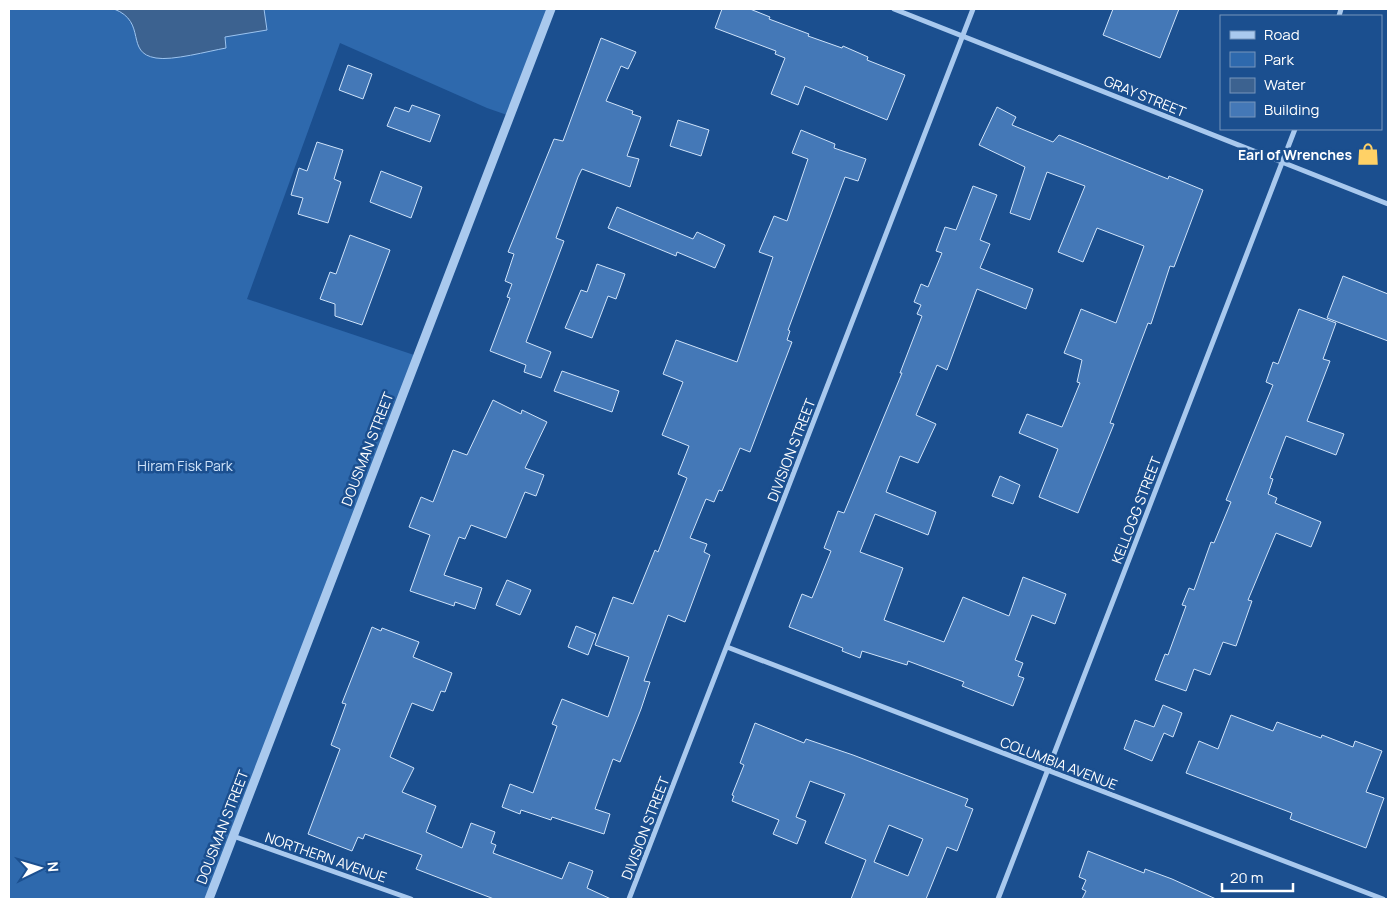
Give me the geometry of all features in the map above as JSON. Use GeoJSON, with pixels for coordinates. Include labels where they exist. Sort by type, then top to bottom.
{"type":"FeatureCollection","features":[{"type":"Feature","properties":{"kind":"street","name":"DOUSMAN STREET"},"geometry":{"type":"LineString","coordinates":[[209,899],[551,9]]}},
{"type":"Feature","properties":{"kind":"street","name":"GRAY STREET"},"geometry":{"type":"LineString","coordinates":[[894,9],[1388,204]]}},
{"type":"Feature","properties":{"kind":"street","name":"DIVISION STREET"},"geometry":{"type":"LineString","coordinates":[[629,899],[973,9]]}},
{"type":"Feature","properties":{"kind":"street","name":"KELLOGG STREET"},"geometry":{"type":"LineString","coordinates":[[998,899],[1295,130]]}},
{"type":"Feature","properties":{"kind":"street","name":"COLUMBIA AVENUE"},"geometry":{"type":"LineString","coordinates":[[727,647],[1384,899]]}},
{"type":"Feature","properties":{"kind":"street","name":"NORTHERN AVENUE"},"geometry":{"type":"LineString","coordinates":[[233,836],[412,899]]}},
{"type":"Feature","properties":{"kind":"green space","name":"Hiram Fisk Park"},"geometry":{"type":"Polygon","coordinates":[[[9,9],[551,9],[510,116],[487,108],[340,43],[247,299],[417,356],[209,899],[9,899],[9,9]]]}},
{"type":"Feature","properties":{"kind":"water"},"geometry":{"type":"Polygon","coordinates":[[[114,9],[264,9],[267,30],[225,37],[226,48],[163,59],[146,55],[141,50],[130,21],[114,9]]]}},
{"type":"Feature","properties":{"kind":"building"},"geometry":{"type":"Polygon","coordinates":[[[722,9],[750,9],[770,17],[769,19],[809,34],[808,36],[842,48],[843,46],[868,57],[867,60],[905,75],[887,120],[805,86],[798,105],[771,94],[785,58],[775,54],[776,51],[715,28],[722,9]]]}},
{"type":"Feature","properties":{"kind":"building"},"geometry":{"type":"Polygon","coordinates":[[[1113,9],[1179,9],[1160,58],[1103,35],[1113,9]]]}},
{"type":"Feature","properties":{"kind":"building"},"geometry":{"type":"Polygon","coordinates":[[[601,38],[636,52],[628,69],[621,66],[606,101],[633,111],[632,114],[641,117],[627,156],[639,159],[630,187],[582,169],[578,177],[556,238],[564,241],[526,342],[551,352],[541,378],[524,372],[526,365],[490,351],[510,298],[507,297],[512,284],[505,281],[514,254],[508,252],[554,139],[563,141],[601,38]]]}},
{"type":"Feature","properties":{"kind":"building"},"geometry":{"type":"Polygon","coordinates":[[[348,65],[372,74],[363,99],[339,90],[348,65]]]}},
{"type":"Feature","properties":{"kind":"building"},"geometry":{"type":"Polygon","coordinates":[[[412,105],[440,115],[430,142],[387,126],[395,107],[409,112],[412,105]]]}},
{"type":"Feature","properties":{"kind":"building"},"geometry":{"type":"Polygon","coordinates":[[[997,107],[1016,117],[1012,125],[1053,142],[1059,135],[1168,179],[1169,176],[1203,190],[1174,267],[1170,266],[1151,324],[1148,323],[1110,423],[1114,424],[1078,513],[1039,497],[1058,449],[1019,433],[1027,414],[1062,427],[1080,383],[1077,382],[1082,360],[1064,353],[1081,309],[1116,323],[1144,246],[1097,228],[1083,262],[1058,252],[1085,186],[1047,172],[1030,220],[1010,213],[1025,167],[979,145],[997,107]]]}},
{"type":"Feature","properties":{"kind":"building"},"geometry":{"type":"Polygon","coordinates":[[[678,120],[709,130],[701,156],[670,146],[678,120]]]}},
{"type":"Feature","properties":{"kind":"building"},"geometry":{"type":"Polygon","coordinates":[[[801,130],[835,144],[834,148],[866,159],[858,181],[845,177],[788,330],[790,331],[787,340],[792,342],[750,452],[740,448],[722,491],[719,490],[714,502],[706,499],[690,538],[707,544],[704,552],[710,555],[685,622],[668,615],[644,681],[650,682],[641,709],[620,762],[613,759],[595,809],[610,814],[604,834],[552,817],[551,820],[521,810],[520,814],[502,807],[510,784],[533,793],[557,726],[552,724],[562,699],[608,717],[629,657],[595,645],[613,597],[633,604],[655,550],[658,552],[687,478],[678,474],[689,446],[662,435],[683,382],[663,374],[676,340],[737,362],[773,257],[759,252],[774,216],[787,221],[808,159],[792,153],[801,130]]]}},
{"type":"Feature","properties":{"kind":"building"},"geometry":{"type":"Polygon","coordinates":[[[317,142],[343,150],[334,179],[341,182],[328,223],[298,214],[303,198],[291,195],[299,168],[307,171],[317,142]]]}},
{"type":"Feature","properties":{"kind":"building"},"geometry":{"type":"Polygon","coordinates":[[[381,171],[422,187],[411,218],[370,202],[381,171]]]}},
{"type":"Feature","properties":{"kind":"building"},"geometry":{"type":"Polygon","coordinates":[[[973,186],[997,195],[980,240],[990,244],[980,268],[1033,289],[1026,309],[977,289],[947,370],[937,365],[916,415],[936,424],[918,463],[900,456],[886,492],[936,512],[928,535],[875,514],[860,552],[903,568],[884,620],[944,642],[963,597],[1009,616],[1023,577],[1066,594],[1055,624],[1032,615],[1015,660],[1023,663],[1018,676],[1024,678],[1013,706],[962,686],[964,682],[908,661],[907,665],[862,651],[860,658],[842,651],[843,648],[789,627],[802,594],[812,598],[831,551],[824,548],[838,511],[844,513],[902,373],[900,373],[922,316],[917,314],[921,305],[914,302],[921,284],[928,287],[942,253],[936,251],[945,227],[956,230],[973,186]]]}},
{"type":"Feature","properties":{"kind":"building"},"geometry":{"type":"Polygon","coordinates":[[[617,207],[693,239],[697,232],[725,245],[715,268],[677,252],[676,256],[608,228],[617,207]]]}},
{"type":"Feature","properties":{"kind":"building"},"geometry":{"type":"Polygon","coordinates":[[[350,235],[390,250],[362,325],[335,316],[335,304],[320,299],[330,272],[336,274],[350,235]]]}},
{"type":"Feature","properties":{"kind":"building"},"geometry":{"type":"Polygon","coordinates":[[[597,264],[625,274],[616,299],[608,296],[592,338],[565,328],[581,290],[587,292],[597,264]]]}},
{"type":"Feature","properties":{"kind":"building"},"geometry":{"type":"Polygon","coordinates":[[[1343,276],[1388,294],[1388,341],[1327,318],[1343,276]]]}},
{"type":"Feature","properties":{"kind":"building"},"geometry":{"type":"Polygon","coordinates":[[[1299,309],[1336,323],[1323,359],[1330,361],[1307,421],[1344,434],[1336,455],[1286,436],[1270,478],[1273,479],[1268,494],[1277,498],[1275,503],[1321,522],[1311,547],[1276,533],[1248,600],[1252,601],[1236,646],[1223,642],[1210,675],[1194,669],[1186,691],[1155,680],[1165,654],[1168,655],[1186,606],[1182,605],[1189,588],[1194,590],[1211,542],[1214,543],[1231,502],[1226,500],[1273,385],[1266,382],[1273,362],[1278,364],[1299,309]]]}},
{"type":"Feature","properties":{"kind":"building"},"geometry":{"type":"Polygon","coordinates":[[[562,371],[619,391],[612,412],[554,391],[562,371]]]}},
{"type":"Feature","properties":{"kind":"building"},"geometry":{"type":"Polygon","coordinates":[[[493,400],[521,414],[522,410],[547,422],[525,468],[544,475],[536,496],[525,492],[506,538],[471,525],[465,539],[459,537],[444,575],[482,588],[475,609],[455,602],[454,606],[410,591],[430,535],[409,527],[421,497],[433,502],[453,450],[467,455],[493,400]]]}},
{"type":"Feature","properties":{"kind":"building"},"geometry":{"type":"Polygon","coordinates":[[[1000,476],[1020,485],[1013,504],[992,496],[1000,476]]]}},
{"type":"Feature","properties":{"kind":"building"},"geometry":{"type":"Polygon","coordinates":[[[507,580],[531,590],[520,615],[496,605],[507,580]]]}},
{"type":"Feature","properties":{"kind":"building"},"geometry":{"type":"Polygon","coordinates":[[[576,626],[596,634],[588,655],[568,647],[576,626]]]}},
{"type":"Feature","properties":{"kind":"building"},"geometry":{"type":"Polygon","coordinates":[[[372,627],[381,631],[382,628],[419,642],[413,657],[452,673],[445,692],[441,691],[433,711],[412,703],[390,757],[414,768],[402,792],[436,806],[426,832],[462,848],[471,823],[495,832],[491,843],[496,845],[493,853],[562,879],[569,862],[593,871],[587,888],[611,899],[494,899],[416,869],[422,855],[365,834],[363,839],[358,837],[352,851],[308,834],[340,749],[331,745],[346,704],[342,703],[372,627]]]}},
{"type":"Feature","properties":{"kind":"building"},"geometry":{"type":"Polygon","coordinates":[[[1163,705],[1182,713],[1173,737],[1164,733],[1152,761],[1124,749],[1135,720],[1154,727],[1163,705]]]}},
{"type":"Feature","properties":{"kind":"building"},"geometry":{"type":"Polygon","coordinates":[[[1231,715],[1273,731],[1277,722],[1321,738],[1322,735],[1353,747],[1355,741],[1382,751],[1366,792],[1384,798],[1366,848],[1290,819],[1292,813],[1186,773],[1199,741],[1218,749],[1231,715]]]}},
{"type":"Feature","properties":{"kind":"building"},"geometry":{"type":"Polygon","coordinates":[[[755,723],[804,743],[806,739],[853,755],[968,799],[965,806],[973,809],[957,851],[947,847],[926,899],[851,899],[866,860],[825,843],[845,794],[810,781],[796,817],[806,821],[797,844],[773,834],[779,820],[732,801],[734,796],[732,795],[744,765],[740,763],[755,723]],[[889,825],[874,862],[908,876],[923,839],[889,825]]]}},
{"type":"Feature","properties":{"kind":"building"},"geometry":{"type":"Polygon","coordinates":[[[1088,851],[1144,873],[1145,869],[1172,879],[1216,899],[1082,899],[1086,891],[1082,889],[1086,880],[1079,877],[1088,851]]]}},
{"type":"Feature","properties":{"kind":"place","name":"Earl of Wrenches"},"geometry":{"type":"Point","coordinates":[1368,154]}}]}
